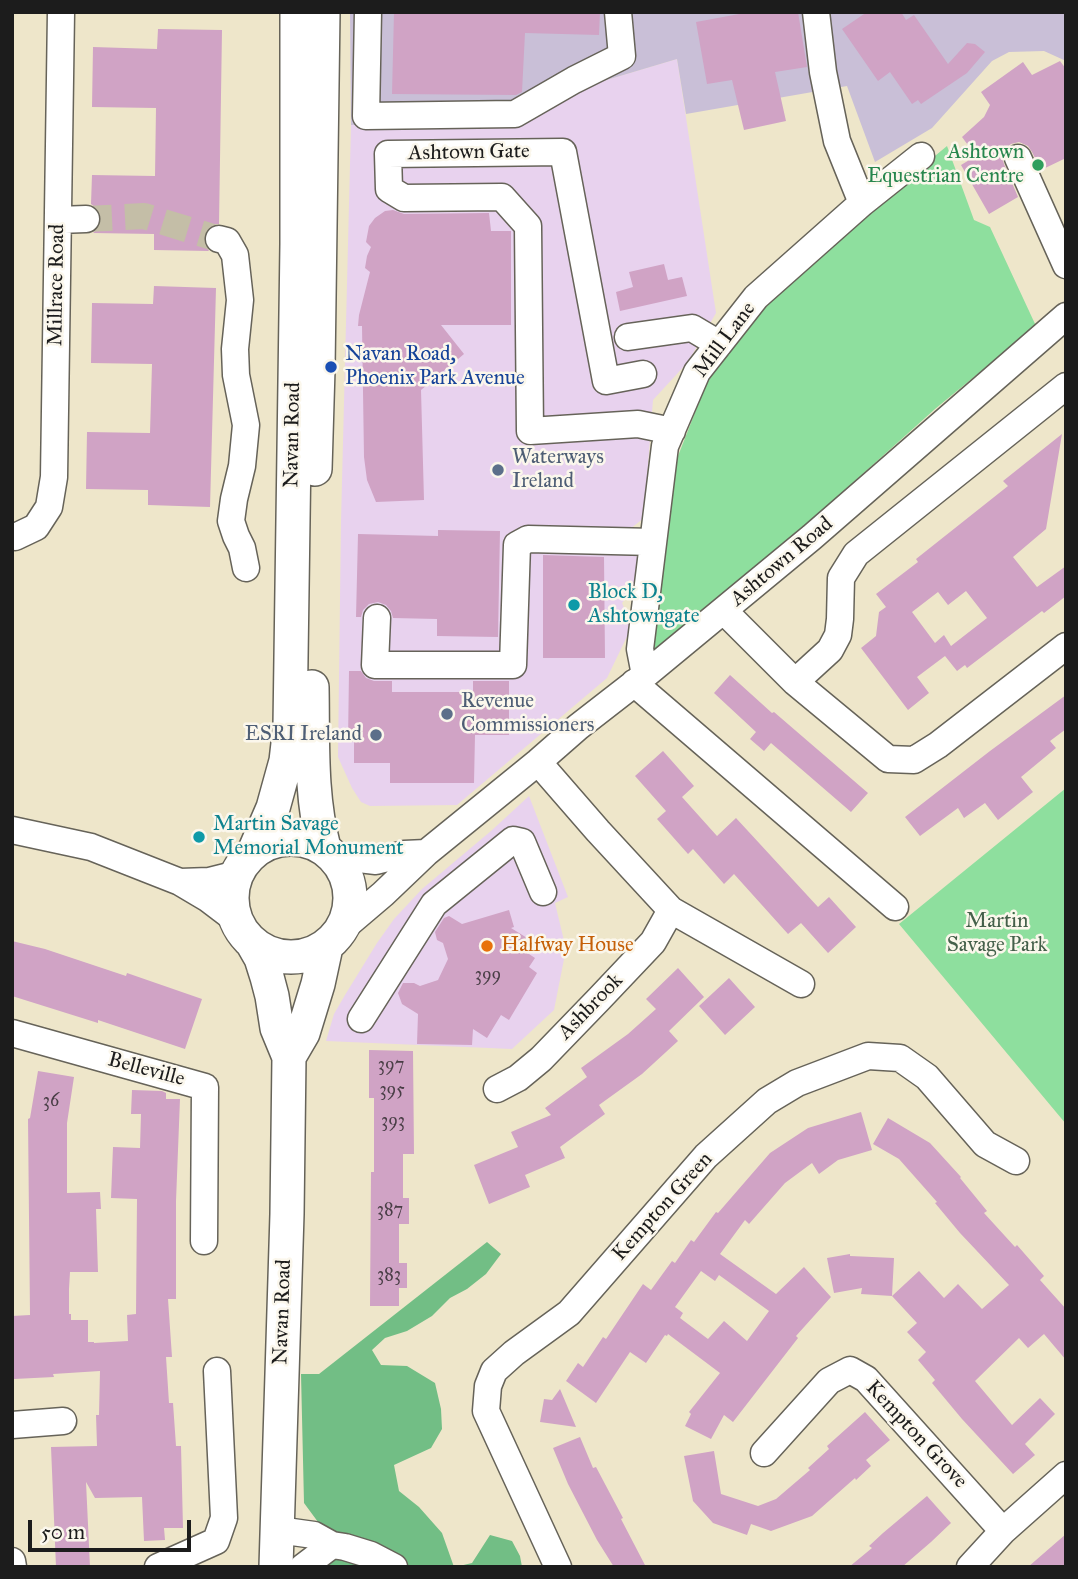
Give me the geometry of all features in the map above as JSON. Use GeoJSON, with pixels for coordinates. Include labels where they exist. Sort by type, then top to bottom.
{"type":"FeatureCollection","features":[{"type":"Feature","properties":{"kind":"main road","name":"Navan Road"},"geometry":{"type":"LineString","coordinates":[[245,863],[273,808],[286,761],[290,726],[297,244],[297,12]]}},
{"type":"Feature","properties":{"kind":"main road","name":"Navan Road"},"geometry":{"type":"LineString","coordinates":[[323,12],[318,369],[311,591],[313,790],[317,823],[328,852]]}},
{"type":"Feature","properties":{"kind":"main road"},"geometry":{"type":"LineString","coordinates":[[302,839],[328,852],[344,871],[351,896],[350,910],[334,938],[309,955],[293,958],[274,955],[244,932],[232,898],[232,888],[245,863],[265,844],[278,840],[302,839]]}},
{"type":"Feature","properties":{"kind":"main road","name":"Navan Road"},"geometry":{"type":"LineString","coordinates":[[244,932],[261,958],[272,996],[277,1028],[289,1057],[276,1567]]}},
{"type":"Feature","properties":{"kind":"main road","name":"Navan Road"},"geometry":{"type":"LineString","coordinates":[[289,1057],[303,1033],[334,938]]}},
{"type":"Feature","properties":{"kind":"street","name":"Millrace Road"},"geometry":{"type":"LineString","coordinates":[[12,537],[36,527],[66,477],[58,220],[61,12]]}},
{"type":"Feature","properties":{"kind":"street"},"geometry":{"type":"LineString","coordinates":[[368,12],[366,116],[515,114],[622,56],[618,12]]}},
{"type":"Feature","properties":{"kind":"street"},"geometry":{"type":"LineString","coordinates":[[816,12],[823,72],[837,141],[862,203]]}},
{"type":"Feature","properties":{"kind":"street","name":"Ashtown Gate"},"geometry":{"type":"LineString","coordinates":[[643,374],[606,381],[563,152],[388,154],[389,189],[404,198],[502,197],[528,226],[530,431],[638,424],[672,431]]}},
{"type":"Feature","properties":{"kind":"street","name":"Mill Lane"},"geometry":{"type":"LineString","coordinates":[[640,679],[640,649],[665,446],[697,372],[756,297],[862,203],[921,156]]}},
{"type":"Feature","properties":{"kind":"street"},"geometry":{"type":"LineString","coordinates":[[1018,158],[1066,265]]}},
{"type":"Feature","properties":{"kind":"street"},"geometry":{"type":"LineString","coordinates":[[58,220],[86,219]]}},
{"type":"Feature","properties":{"kind":"street"},"geometry":{"type":"LineString","coordinates":[[219,239],[227,241],[235,255],[240,300],[235,349],[236,375],[246,425],[242,466],[231,522],[242,548],[246,568]]}},
{"type":"Feature","properties":{"kind":"street","name":"Ashtown Road"},"geometry":{"type":"LineString","coordinates":[[334,938],[426,853],[822,529],[1066,316]]}},
{"type":"Feature","properties":{"kind":"street"},"geometry":{"type":"LineString","coordinates":[[628,337],[692,328],[719,344]]}},
{"type":"Feature","properties":{"kind":"street"},"geometry":{"type":"LineString","coordinates":[[795,682],[830,650],[838,635],[841,578],[856,554],[1066,386]]}},
{"type":"Feature","properties":{"kind":"street"},"geometry":{"type":"LineString","coordinates":[[377,618],[375,665],[513,665],[517,545],[528,539],[653,542]]}},
{"type":"Feature","properties":{"kind":"street"},"geometry":{"type":"LineString","coordinates":[[724,611],[795,682],[888,759],[914,760],[1066,646]]}},
{"type":"Feature","properties":{"kind":"street"},"geometry":{"type":"LineString","coordinates":[[640,679],[895,907]]}},
{"type":"Feature","properties":{"kind":"street"},"geometry":{"type":"LineString","coordinates":[[538,762],[671,910],[801,984]]}},
{"type":"Feature","properties":{"kind":"street"},"geometry":{"type":"LineString","coordinates":[[476,814],[504,847]]}},
{"type":"Feature","properties":{"kind":"street"},"geometry":{"type":"LineString","coordinates":[[12,830],[91,847],[180,882],[207,898],[244,932]]}},
{"type":"Feature","properties":{"kind":"street"},"geometry":{"type":"LineString","coordinates":[[361,1019],[435,904],[513,840],[522,842],[543,892]]}},
{"type":"Feature","properties":{"kind":"street"},"geometry":{"type":"LineString","coordinates":[[328,852],[376,861],[426,853]]}},
{"type":"Feature","properties":{"kind":"street"},"geometry":{"type":"LineString","coordinates":[[180,882],[209,881],[245,863]]}},
{"type":"Feature","properties":{"kind":"street","name":"Ashbrook"},"geometry":{"type":"LineString","coordinates":[[497,1089],[518,1078],[541,1059],[653,942],[671,910]]}},
{"type":"Feature","properties":{"kind":"street","name":"Belleville"},"geometry":{"type":"LineString","coordinates":[[14,1043],[205,1087],[204,1241]]}},
{"type":"Feature","properties":{"kind":"street","name":"Kempton Green"},"geometry":{"type":"LineString","coordinates":[[558,1567],[486,1411],[488,1386],[494,1371],[569,1313],[706,1156],[766,1101],[797,1083],[868,1056],[900,1058],[927,1077],[985,1144],[1016,1161]]}},
{"type":"Feature","properties":{"kind":"street","name":"Kempton Grove"},"geometry":{"type":"LineString","coordinates":[[764,1453],[829,1381],[850,1370],[866,1379],[1003,1531]]}},
{"type":"Feature","properties":{"kind":"street"},"geometry":{"type":"LineString","coordinates":[[158,1567],[216,1541],[224,1518],[217,1371]]}},
{"type":"Feature","properties":{"kind":"street"},"geometry":{"type":"LineString","coordinates":[[12,1425],[63,1421]]}},
{"type":"Feature","properties":{"kind":"street"},"geometry":{"type":"LineString","coordinates":[[970,1567],[1003,1531],[1066,1475]]}},
{"type":"Feature","properties":{"kind":"street"},"geometry":{"type":"LineString","coordinates":[[278,1530],[314,1535],[332,1545],[371,1555],[394,1567]]}},
{"type":"Feature","properties":{"kind":"street"},"geometry":{"type":"LineString","coordinates":[[303,1567],[332,1545]]}},
{"type":"Feature","properties":{"kind":"street"},"geometry":{"type":"LineString","coordinates":[[12,1561],[13,1567]]}},
{"type":"Feature","properties":{"kind":"shaded area"},"geometry":{"type":"Polygon","coordinates":[[[350,12],[1066,12],[1066,61],[1044,51],[1009,52],[992,61],[932,128],[875,162],[847,86],[686,114],[677,59],[583,87],[514,122],[351,125],[350,12]]]}},
{"type":"Feature","properties":{"kind":"shaded area"},"geometry":{"type":"Polygon","coordinates":[[[677,59],[716,313],[688,362],[653,400],[644,518],[626,532],[640,554],[636,586],[622,603],[632,626],[607,678],[457,805],[370,806],[361,802],[338,757],[351,125],[514,122],[583,87],[677,59]]]}},
{"type":"Feature","properties":{"kind":"shaded area"},"geometry":{"type":"Polygon","coordinates":[[[529,796],[568,897],[555,903],[566,949],[554,1010],[512,1049],[326,1041],[334,1014],[394,919],[422,889],[529,796]]]}},
{"type":"Feature","properties":{"kind":"green space"},"geometry":{"type":"Polygon","coordinates":[[[947,146],[974,220],[990,227],[1036,326],[935,409],[652,663],[656,592],[669,479],[714,364],[772,291],[947,146]]]}},
{"type":"Feature","properties":{"kind":"green space","name":"Martin Savage Park"},"geometry":{"type":"Polygon","coordinates":[[[1066,788],[1066,1124],[899,924],[1066,788]]]}},
{"type":"Feature","properties":{"kind":"green space"},"geometry":{"type":"Polygon","coordinates":[[[487,1242],[501,1254],[486,1274],[450,1298],[432,1316],[407,1331],[385,1338],[372,1350],[381,1365],[407,1366],[435,1383],[442,1429],[431,1448],[394,1465],[399,1491],[419,1507],[442,1533],[454,1567],[321,1567],[326,1564],[318,1522],[304,1503],[301,1374],[319,1374],[487,1242]]]}},
{"type":"Feature","properties":{"kind":"green space"},"geometry":{"type":"Polygon","coordinates":[[[490,1535],[512,1541],[522,1567],[455,1567],[472,1563],[490,1535]]]}},
{"type":"Feature","properties":{"kind":"building"},"geometry":{"type":"Polygon","coordinates":[[[394,12],[600,12],[599,35],[525,33],[522,92],[516,95],[392,94],[394,12]]]}},
{"type":"Feature","properties":{"kind":"building"},"geometry":{"type":"Polygon","coordinates":[[[750,12],[798,12],[807,67],[775,72],[786,121],[744,130],[732,80],[707,84],[696,22],[750,12]]]}},
{"type":"Feature","properties":{"kind":"building"},"geometry":{"type":"Polygon","coordinates":[[[867,12],[901,12],[906,20],[914,15],[948,64],[967,43],[975,44],[985,52],[967,73],[921,104],[918,100],[912,104],[890,72],[878,81],[842,29],[867,12]]]}},
{"type":"Feature","properties":{"kind":"building"},"geometry":{"type":"Polygon","coordinates":[[[158,29],[222,30],[219,224],[208,228],[204,235],[204,244],[209,251],[154,250],[154,234],[93,233],[100,227],[102,219],[99,210],[91,204],[92,175],[155,176],[156,108],[92,107],[93,47],[157,49],[158,29]]]}},
{"type":"Feature","properties":{"kind":"building"},"geometry":{"type":"Polygon","coordinates":[[[1060,61],[1066,69],[1066,158],[1041,170],[1028,146],[1019,142],[1011,144],[1002,157],[1018,197],[989,214],[961,165],[976,156],[962,137],[984,117],[990,105],[981,92],[1023,62],[1032,75],[1060,61]]]}},
{"type":"Feature","properties":{"kind":"building"},"geometry":{"type":"Polygon","coordinates":[[[393,210],[404,214],[489,213],[491,231],[511,231],[511,325],[441,325],[464,354],[421,390],[424,500],[376,502],[367,480],[364,457],[362,326],[358,326],[370,272],[365,268],[371,247],[366,242],[369,226],[385,211],[393,210]]]}},
{"type":"Feature","properties":{"kind":"building"},"geometry":{"type":"Polygon","coordinates":[[[664,264],[668,280],[682,277],[687,296],[620,311],[616,292],[633,287],[629,272],[664,264]]]}},
{"type":"Feature","properties":{"kind":"building"},"geometry":{"type":"Polygon","coordinates":[[[154,286],[216,288],[210,507],[148,505],[148,490],[86,489],[87,432],[150,433],[152,364],[91,363],[92,303],[153,304],[154,286]]]}},
{"type":"Feature","properties":{"kind":"building"},"geometry":{"type":"Polygon","coordinates":[[[1062,434],[1046,529],[1013,557],[1037,587],[1066,566],[1066,596],[967,668],[965,665],[957,671],[945,656],[917,677],[929,693],[908,710],[861,648],[876,636],[879,612],[886,607],[876,594],[1008,486],[1003,481],[1062,434]],[[966,591],[948,605],[938,592],[912,612],[935,643],[944,635],[951,646],[987,618],[966,591]]]}},
{"type":"Feature","properties":{"kind":"building"},"geometry":{"type":"Polygon","coordinates":[[[438,530],[500,531],[498,637],[437,636],[437,619],[393,618],[386,605],[378,602],[369,604],[361,617],[356,617],[358,534],[438,536],[438,530]]]}},
{"type":"Feature","properties":{"kind":"building","name":"Block D, Ashtowngate"},"geometry":{"type":"Polygon","coordinates":[[[543,555],[604,557],[605,658],[543,658],[543,555]]]}},
{"type":"Feature","properties":{"kind":"building"},"geometry":{"type":"Polygon","coordinates":[[[349,671],[361,671],[366,678],[374,681],[392,681],[392,692],[473,692],[473,681],[509,681],[509,735],[475,735],[474,783],[390,783],[390,763],[354,763],[354,742],[348,742],[349,671]]]}},
{"type":"Feature","properties":{"kind":"building"},"geometry":{"type":"Polygon","coordinates":[[[730,675],[868,793],[851,812],[771,743],[764,751],[750,739],[756,732],[714,693],[730,675]]]}},
{"type":"Feature","properties":{"kind":"building"},"geometry":{"type":"Polygon","coordinates":[[[1066,695],[1066,729],[1050,741],[1056,748],[1021,777],[1033,792],[998,820],[985,803],[964,818],[958,808],[920,836],[905,817],[1066,695]]]}},
{"type":"Feature","properties":{"kind":"building"},"geometry":{"type":"Polygon","coordinates":[[[663,751],[694,786],[682,797],[717,836],[736,818],[818,907],[829,897],[856,927],[828,953],[801,923],[788,934],[734,874],[724,884],[693,849],[688,854],[657,819],[666,811],[635,776],[663,751]]]}},
{"type":"Feature","properties":{"kind":"building","name":"Halfway House"},"geometry":{"type":"Polygon","coordinates":[[[509,910],[514,927],[511,928],[532,941],[526,952],[535,958],[529,967],[537,973],[509,1020],[501,1015],[487,1038],[473,1029],[472,1045],[417,1044],[418,1014],[402,1004],[398,993],[403,983],[420,986],[438,980],[448,959],[443,943],[437,940],[435,932],[444,918],[449,916],[462,924],[509,910]]]}},
{"type":"Feature","properties":{"kind":"building"},"geometry":{"type":"Polygon","coordinates":[[[12,941],[126,976],[127,973],[202,999],[185,1049],[98,1020],[98,1023],[12,996],[12,941]]]}},
{"type":"Feature","properties":{"kind":"building"},"geometry":{"type":"Polygon","coordinates":[[[678,968],[704,997],[669,1031],[678,1041],[642,1074],[599,1105],[605,1114],[560,1147],[565,1158],[525,1175],[530,1187],[489,1204],[474,1165],[518,1147],[511,1132],[551,1115],[545,1108],[587,1077],[581,1068],[628,1034],[656,1009],[646,999],[678,968]]]}},
{"type":"Feature","properties":{"kind":"building"},"geometry":{"type":"Polygon","coordinates":[[[729,978],[755,1007],[725,1035],[699,1006],[729,978]]]}},
{"type":"Feature","properties":{"kind":"building"},"geometry":{"type":"Polygon","coordinates":[[[369,1050],[413,1051],[414,1154],[403,1154],[403,1198],[409,1198],[409,1224],[399,1224],[399,1263],[407,1263],[407,1288],[399,1288],[399,1306],[370,1306],[374,1098],[369,1098],[369,1050]]]}},
{"type":"Feature","properties":{"kind":"building"},"geometry":{"type":"Polygon","coordinates":[[[38,1071],[74,1077],[67,1123],[67,1193],[100,1192],[101,1209],[96,1209],[98,1272],[70,1272],[69,1314],[71,1320],[88,1320],[88,1342],[128,1341],[127,1315],[136,1314],[137,1199],[111,1198],[113,1147],[140,1148],[141,1114],[131,1114],[132,1090],[162,1091],[166,1093],[166,1099],[180,1099],[176,1299],[168,1299],[172,1357],[166,1357],[169,1403],[173,1403],[176,1446],[181,1446],[183,1528],[164,1528],[165,1540],[144,1541],[142,1497],[95,1498],[86,1482],[90,1567],[56,1567],[51,1447],[97,1446],[96,1415],[99,1415],[100,1371],[14,1379],[12,1316],[30,1315],[28,1119],[38,1071]]]}},
{"type":"Feature","properties":{"kind":"building"},"geometry":{"type":"Polygon","coordinates":[[[861,1112],[872,1150],[838,1160],[819,1174],[812,1163],[785,1183],[749,1224],[745,1220],[720,1254],[776,1294],[804,1267],[831,1297],[796,1336],[798,1338],[733,1422],[724,1415],[711,1439],[685,1426],[691,1414],[689,1412],[720,1373],[668,1334],[646,1363],[630,1352],[596,1403],[566,1381],[578,1363],[583,1367],[603,1337],[606,1339],[643,1284],[651,1290],[672,1261],[675,1263],[691,1240],[694,1242],[716,1212],[718,1213],[770,1153],[808,1128],[861,1112]],[[701,1271],[675,1307],[683,1313],[680,1318],[708,1339],[724,1321],[747,1341],[769,1311],[719,1275],[715,1281],[701,1271]]]}},
{"type":"Feature","properties":{"kind":"building"},"geometry":{"type":"Polygon","coordinates":[[[888,1118],[930,1143],[961,1177],[987,1211],[984,1213],[1044,1276],[1040,1280],[1066,1309],[1066,1360],[1044,1334],[1028,1348],[1019,1338],[975,1381],[1012,1425],[1040,1398],[1055,1414],[1025,1444],[1035,1455],[1013,1474],[932,1383],[935,1380],[918,1360],[926,1352],[907,1332],[917,1323],[892,1296],[919,1271],[944,1298],[958,1284],[982,1309],[1009,1285],[960,1233],[899,1159],[873,1144],[888,1118]]]}},
{"type":"Feature","properties":{"kind":"building"},"geometry":{"type":"Polygon","coordinates":[[[850,1254],[894,1258],[892,1296],[861,1294],[862,1288],[834,1293],[827,1258],[850,1254]]]}},
{"type":"Feature","properties":{"kind":"building"},"geometry":{"type":"Polygon","coordinates":[[[560,1389],[576,1427],[540,1422],[544,1399],[552,1400],[560,1389]]]}},
{"type":"Feature","properties":{"kind":"building"},"geometry":{"type":"Polygon","coordinates":[[[865,1412],[890,1440],[866,1460],[871,1466],[812,1516],[771,1531],[751,1524],[747,1535],[713,1523],[693,1501],[684,1456],[714,1451],[721,1494],[758,1506],[776,1499],[810,1470],[808,1468],[829,1449],[827,1446],[865,1412]]]}},
{"type":"Feature","properties":{"kind":"building"},"geometry":{"type":"Polygon","coordinates":[[[580,1437],[593,1468],[596,1467],[646,1567],[614,1567],[568,1484],[553,1448],[580,1437]]]}},
{"type":"Feature","properties":{"kind":"building"},"geometry":{"type":"Polygon","coordinates":[[[927,1496],[951,1523],[931,1542],[902,1567],[849,1567],[872,1548],[869,1546],[883,1533],[927,1496]]]}},
{"type":"Feature","properties":{"kind":"building"},"geometry":{"type":"Polygon","coordinates":[[[1066,1534],[1066,1567],[1028,1567],[1051,1547],[1066,1534]]]}},
{"type":"Feature","properties":{"kind":"tunnel"},"geometry":{"type":"LineString","coordinates":[[86,219],[144,216],[219,239]]}},
{"type":"Feature","properties":{"kind":"place","name":"Ashtown Equestrian Centre"},"geometry":{"type":"Point","coordinates":[1038,165]}},
{"type":"Feature","properties":{"kind":"place","name":"Navan Road, Phoenix Park Avenue"},"geometry":{"type":"Point","coordinates":[331,367]}},
{"type":"Feature","properties":{"kind":"place","name":"Waterways Ireland"},"geometry":{"type":"Point","coordinates":[498,470]}},
{"type":"Feature","properties":{"kind":"place","name":"Block D, Ashtowngate"},"geometry":{"type":"Point","coordinates":[574,605]}},
{"type":"Feature","properties":{"kind":"place","name":"Revenue Commissioners"},"geometry":{"type":"Point","coordinates":[447,714]}},
{"type":"Feature","properties":{"kind":"place","name":"ESRI Ireland"},"geometry":{"type":"Point","coordinates":[376,735]}},
{"type":"Feature","properties":{"kind":"place","name":"Martin Savage Memorial Monument"},"geometry":{"type":"Point","coordinates":[199,837]}},
{"type":"Feature","properties":{"kind":"place","name":"Halfway House"},"geometry":{"type":"Point","coordinates":[487,946]}}]}
